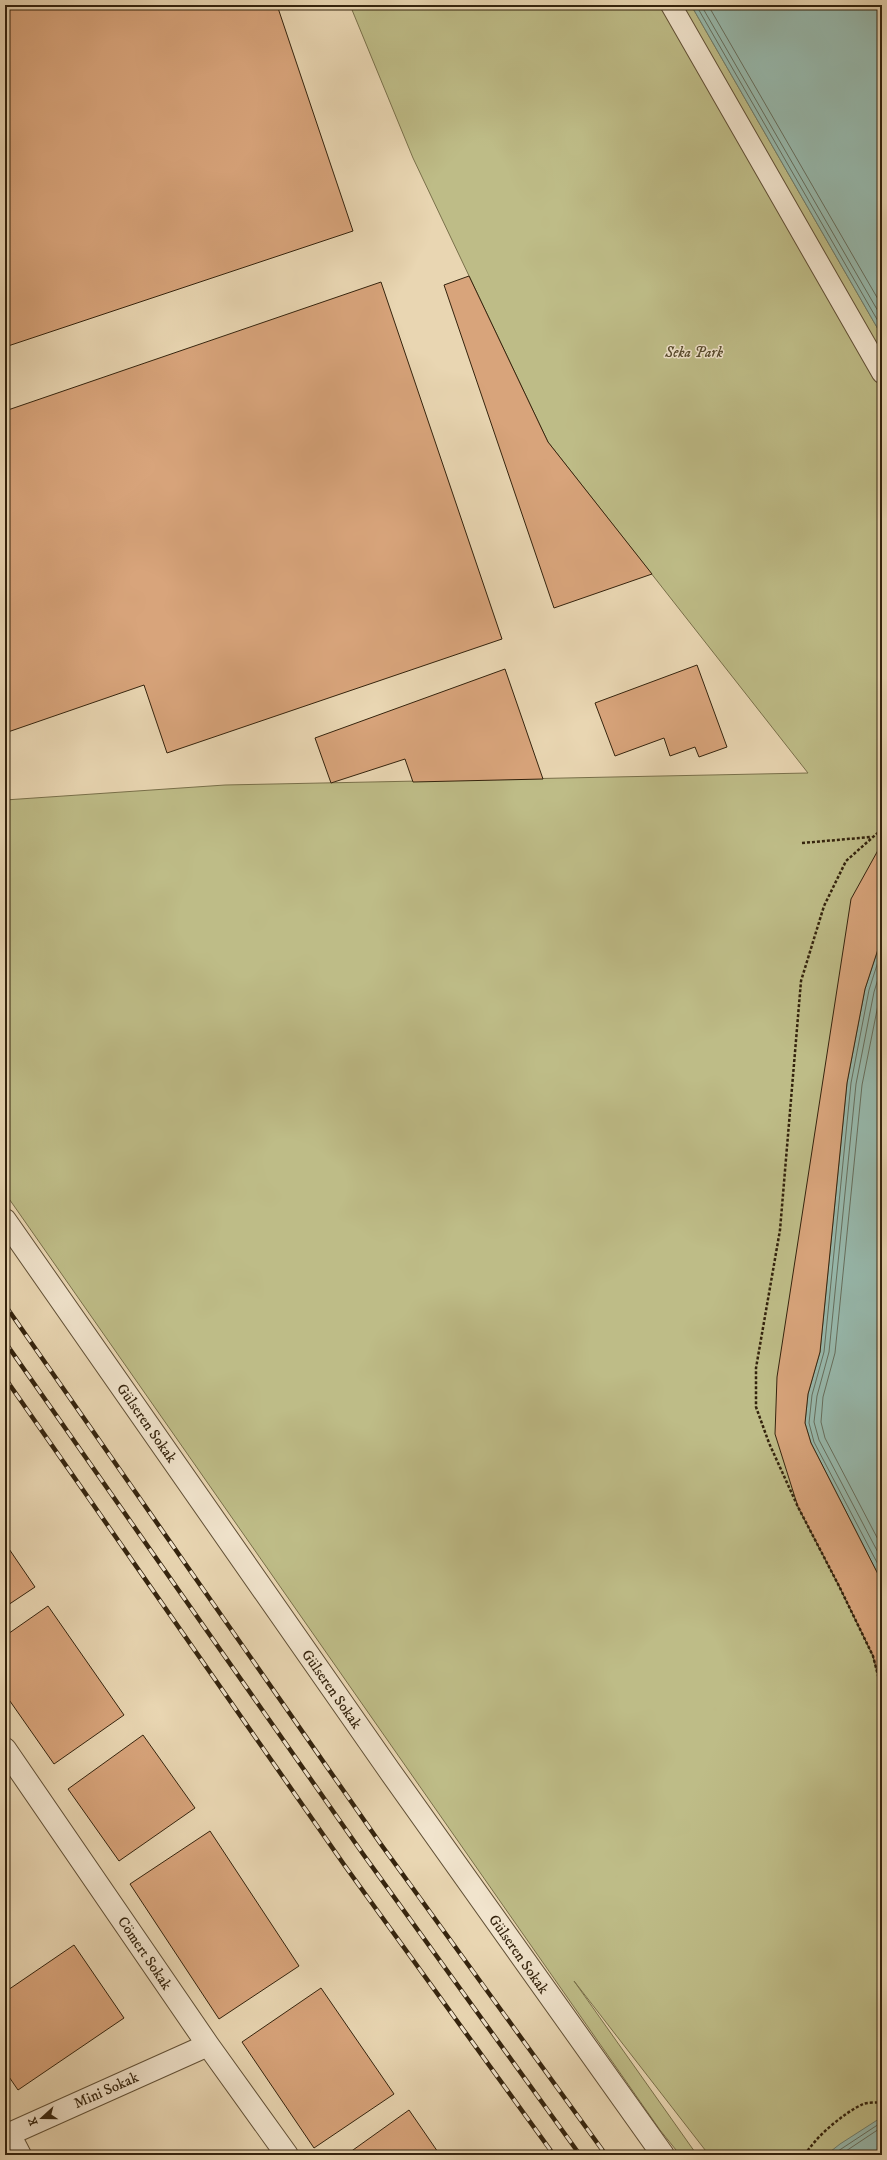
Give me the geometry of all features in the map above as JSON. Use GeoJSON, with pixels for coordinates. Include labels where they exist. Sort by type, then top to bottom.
{"type":"FeatureCollection","features":[{"type":"Feature","properties":{"kind":"street"},"geometry":{"type":"LineString","coordinates":[[671,5],[882,373]]}},
{"type":"Feature","properties":{"kind":"street","name":"Gülseren Sokak"},"geometry":{"type":"LineString","coordinates":[[5,1220],[393,1776],[663,2155]]}},
{"type":"Feature","properties":{"kind":"street","name":"Cömert Sokak"},"geometry":{"type":"LineString","coordinates":[[5,1749],[208,2045],[288,2155]]}},
{"type":"Feature","properties":{"kind":"street","name":"Mini Sokak"},"geometry":{"type":"LineString","coordinates":[[7,2135],[208,2045]]}},
{"type":"Feature","properties":{"kind":"street"},"geometry":{"type":"LineString","coordinates":[[7,2135],[20,2155]]}},
{"type":"Feature","properties":{"kind":"path"},"geometry":{"type":"LineString","coordinates":[[882,829],[846,861],[824,906],[801,981],[780,1230],[756,1368],[756,1407],[769,1443],[798,1507],[839,1586],[872,1656],[882,1692]]}},
{"type":"Feature","properties":{"kind":"path"},"geometry":{"type":"LineString","coordinates":[[802,842],[872,837]]}},
{"type":"Feature","properties":{"kind":"path"},"geometry":{"type":"LineString","coordinates":[[805,2155],[809,2147],[834,2124],[864,2103],[882,2102]]}},
{"type":"Feature","properties":{"kind":"green space","name":"Seka Park"},"geometry":{"type":"Polygon","coordinates":[[[350,5],[691,5],[882,336],[882,937],[847,1083],[820,1352],[808,1394],[811,1443],[870,1556],[882,1584],[882,2155],[709,2155],[574,1981],[697,2155],[680,2155],[660,2130],[5,1193],[5,800],[225,785],[808,773],[548,442],[413,158],[350,5]]]}},
{"type":"Feature","properties":{"kind":"water"},"geometry":{"type":"Polygon","coordinates":[[[691,5],[882,5],[882,336],[691,5]]]}},
{"type":"Feature","properties":{"kind":"water"},"geometry":{"type":"Polygon","coordinates":[[[882,937],[882,1582],[811,1443],[805,1423],[808,1394],[820,1352],[847,1083],[865,989],[882,937]]]}},
{"type":"Feature","properties":{"kind":"water"},"geometry":{"type":"Polygon","coordinates":[[[882,2117],[882,2148],[869,2155],[826,2155],[840,2144],[882,2117]]]}},
{"type":"Feature","properties":{"kind":"building"},"geometry":{"type":"Polygon","coordinates":[[[5,5],[277,5],[353,231],[5,347],[5,5]]]}},
{"type":"Feature","properties":{"kind":"building"},"geometry":{"type":"Polygon","coordinates":[[[469,276],[548,442],[652,574],[554,608],[444,285],[469,276]]]}},
{"type":"Feature","properties":{"kind":"building"},"geometry":{"type":"Polygon","coordinates":[[[381,282],[502,639],[167,753],[144,685],[5,733],[5,411],[381,282]]]}},
{"type":"Feature","properties":{"kind":"building"},"geometry":{"type":"Polygon","coordinates":[[[697,665],[727,747],[699,757],[695,747],[670,756],[664,738],[615,756],[595,703],[697,665]]]}},
{"type":"Feature","properties":{"kind":"building"},"geometry":{"type":"Polygon","coordinates":[[[505,669],[543,779],[413,782],[405,759],[331,783],[315,738],[505,669]]]}},
{"type":"Feature","properties":{"kind":"building"},"geometry":{"type":"Polygon","coordinates":[[[882,843],[882,937],[865,989],[847,1083],[820,1352],[808,1394],[805,1423],[811,1443],[882,1582],[882,1691],[873,1656],[798,1507],[775,1434],[777,1377],[851,899],[882,843]]]}},
{"type":"Feature","properties":{"kind":"building"},"geometry":{"type":"Polygon","coordinates":[[[5,1543],[35,1587],[5,1607],[5,1543]]]}},
{"type":"Feature","properties":{"kind":"building"},"geometry":{"type":"Polygon","coordinates":[[[48,1606],[124,1715],[54,1764],[5,1694],[5,1636],[48,1606]]]}},
{"type":"Feature","properties":{"kind":"building"},"geometry":{"type":"Polygon","coordinates":[[[143,1735],[195,1808],[119,1861],[68,1789],[143,1735]]]}},
{"type":"Feature","properties":{"kind":"building"},"geometry":{"type":"Polygon","coordinates":[[[210,1831],[299,1966],[219,2019],[130,1884],[210,1831]]]}},
{"type":"Feature","properties":{"kind":"building"},"geometry":{"type":"Polygon","coordinates":[[[74,1945],[124,2018],[18,2090],[5,2071],[5,1992],[74,1945]]]}},
{"type":"Feature","properties":{"kind":"building"},"geometry":{"type":"Polygon","coordinates":[[[321,1988],[394,2094],[314,2148],[242,2042],[321,1988]]]}},
{"type":"Feature","properties":{"kind":"building"},"geometry":{"type":"Polygon","coordinates":[[[409,2110],[440,2155],[346,2155],[409,2110]]]}},
{"type":"Feature","properties":{"kind":"railway"},"geometry":{"type":"LineString","coordinates":[[5,1305],[380,1843],[606,2155]]}},
{"type":"Feature","properties":{"kind":"railway"},"geometry":{"type":"LineString","coordinates":[[5,1342],[363,1854],[580,2155]]}},
{"type":"Feature","properties":{"kind":"railway"},"geometry":{"type":"LineString","coordinates":[[5,1378],[345,1866],[554,2155]]}}]}
